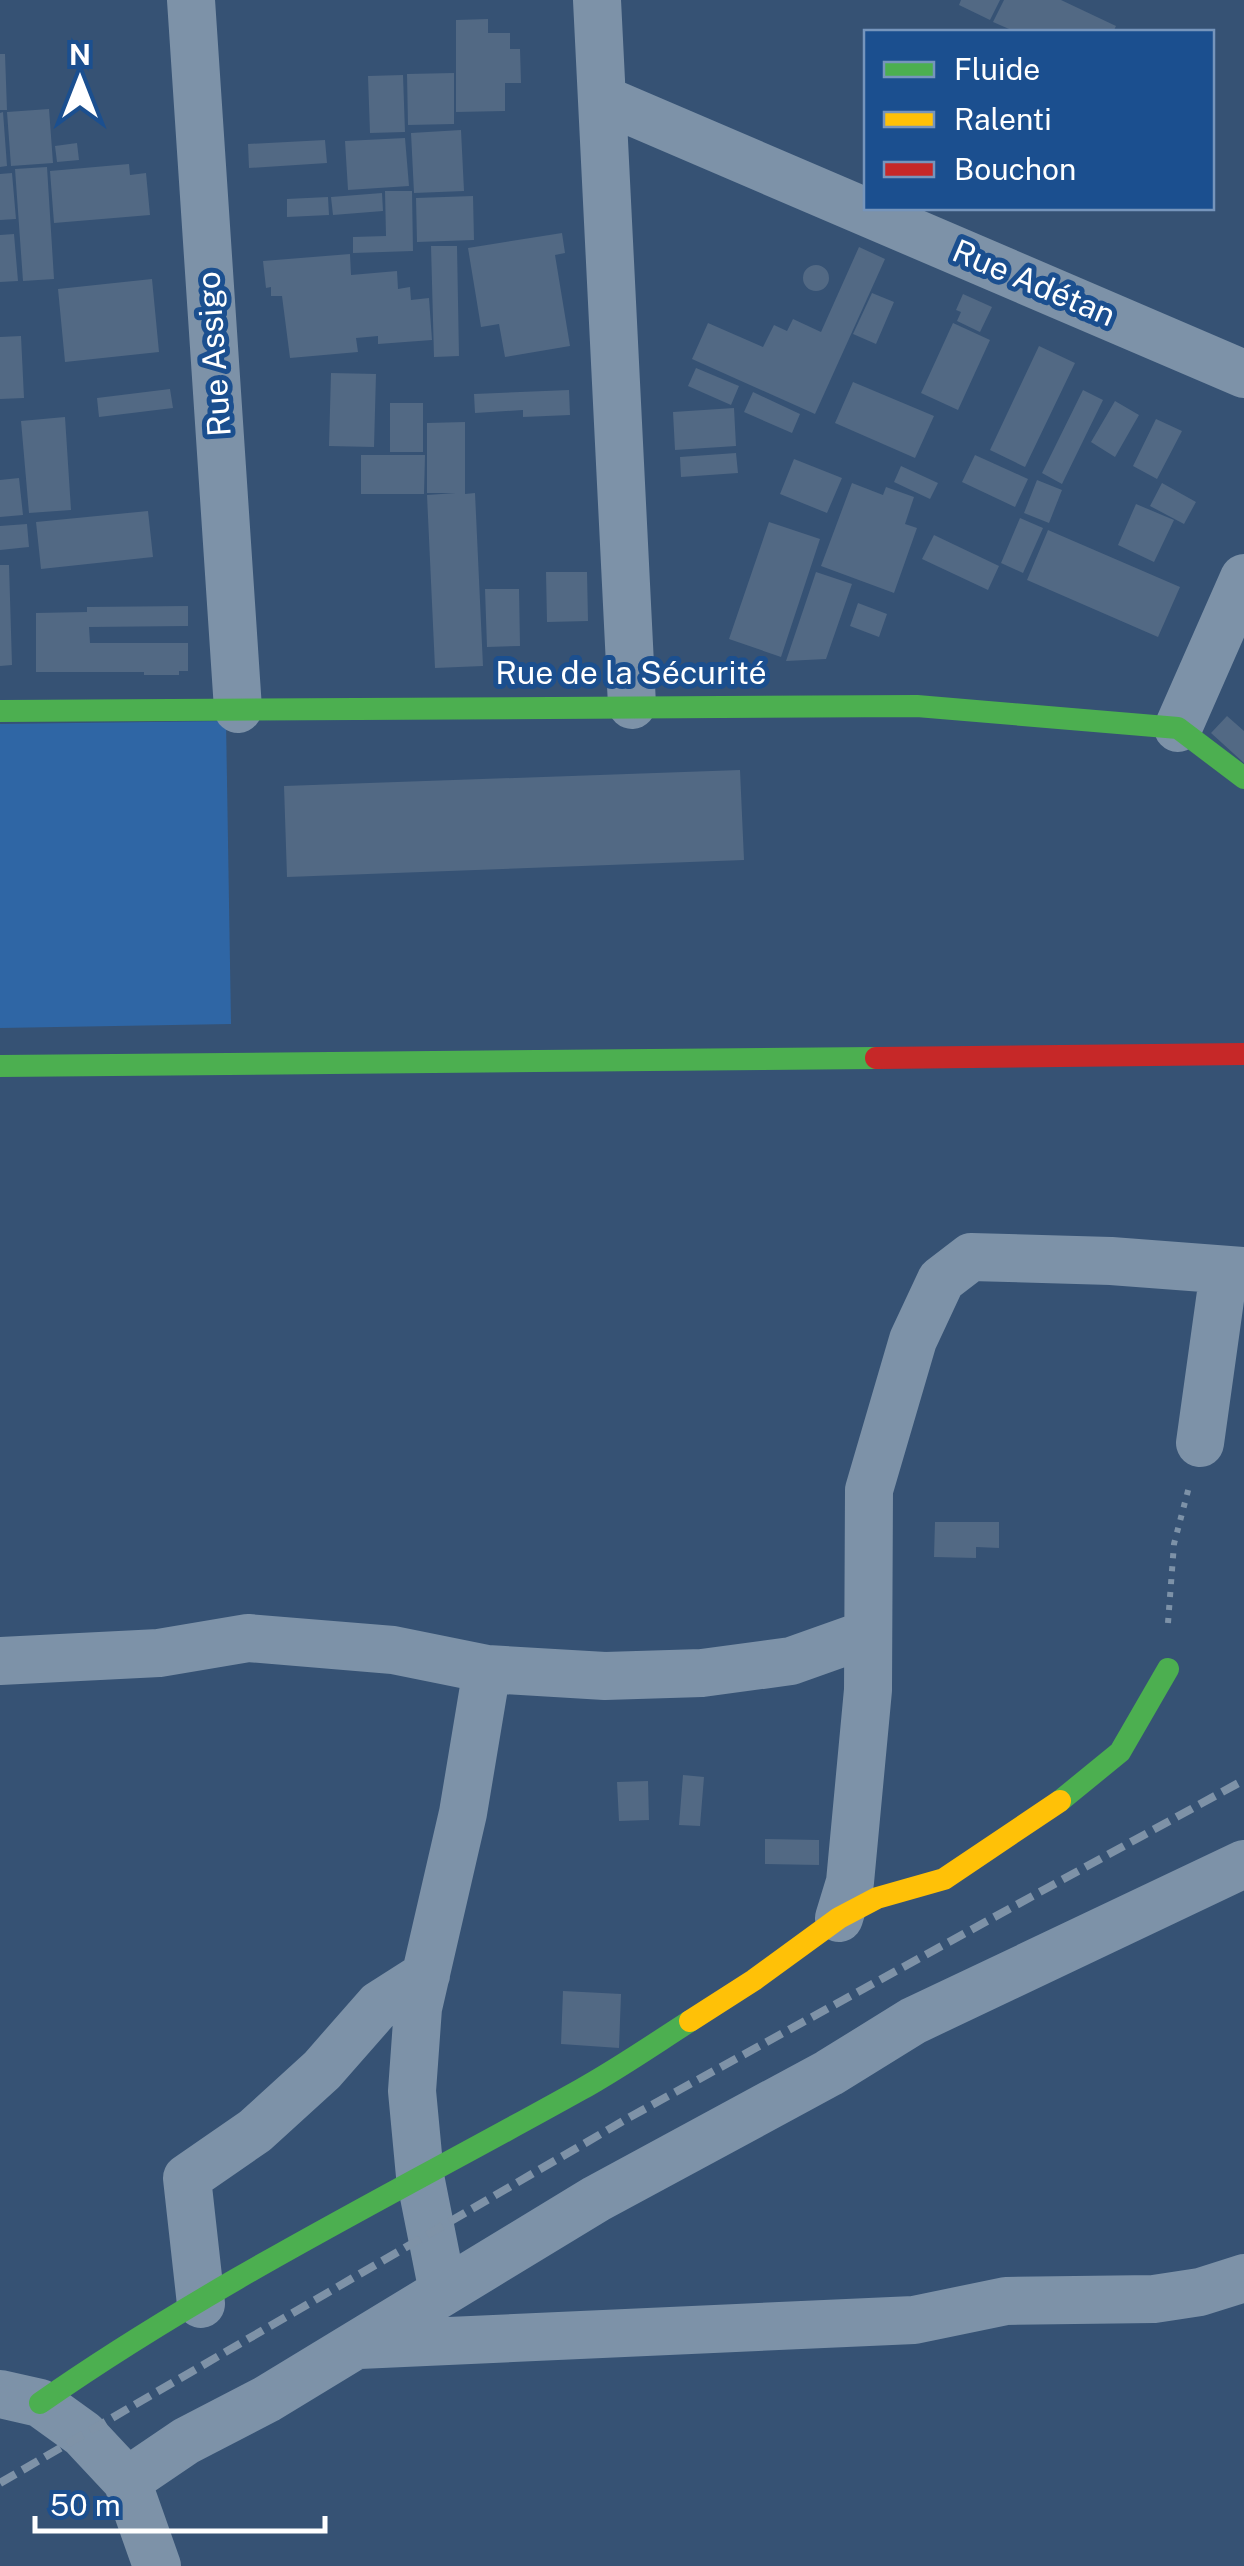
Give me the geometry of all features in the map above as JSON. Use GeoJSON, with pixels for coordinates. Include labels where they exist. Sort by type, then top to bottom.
{"type":"FeatureCollection","features":[{"type":"Feature","properties":{"kind":"street","name":"Rue Assigo"},"geometry":{"type":"LineString","coordinates":[[191,0],[238,709]]}},
{"type":"Feature","properties":{"kind":"street"},"geometry":{"type":"LineString","coordinates":[[597,0],[632,705]]}},
{"type":"Feature","properties":{"kind":"street","name":"Rue Adétan"},"geometry":{"type":"LineString","coordinates":[[602,100],[1244,374]]}},
{"type":"Feature","properties":{"kind":"street"},"geometry":{"type":"LineString","coordinates":[[1244,578],[1178,728],[1244,778]]}},
{"type":"Feature","properties":{"kind":"street","name":"Rue de la Sécurité"},"geometry":{"type":"LineString","coordinates":[[0,711],[918,706],[1178,728]]}},
{"type":"Feature","properties":{"kind":"street"},"geometry":{"type":"LineString","coordinates":[[0,1066],[1244,1054]]}},
{"type":"Feature","properties":{"kind":"street"},"geometry":{"type":"LineString","coordinates":[[840,1918],[850,1882],[868,1690],[869,1490],[913,1340],[941,1280],[971,1256],[1234,1271],[1200,1442]]}},
{"type":"Feature","properties":{"kind":"street"},"geometry":{"type":"LineString","coordinates":[[0,1662],[159,1653],[248,1638],[393,1650],[487,1669],[605,1676],[702,1673],[791,1662],[867,1634]]}},
{"type":"Feature","properties":{"kind":"street"},"geometry":{"type":"LineString","coordinates":[[443,2292],[420,2176],[412,2091],[418,2008],[463,1813],[487,1669]]}},
{"type":"Feature","properties":{"kind":"street"},"geometry":{"type":"LineString","coordinates":[[20,2398],[201,2304],[420,2176],[584,2088],[754,1980],[840,1918],[877,1898],[944,1879],[1050,1810],[1120,1752],[1168,1669]]}},
{"type":"Feature","properties":{"kind":"street"},"geometry":{"type":"LineString","coordinates":[[127,2481],[186,2442],[267,2399],[596,2200],[829,2073],[913,2020],[1244,1864]]}},
{"type":"Feature","properties":{"kind":"street"},"geometry":{"type":"LineString","coordinates":[[201,2304],[187,2178],[255,2131],[322,2070],[379,2005],[426,1975]]}},
{"type":"Feature","properties":{"kind":"street"},"geometry":{"type":"LineString","coordinates":[[350,2346],[914,2320],[1006,2301],[1154,2299],[1200,2292],[1244,2278]]}},
{"type":"Feature","properties":{"kind":"street"},"geometry":{"type":"LineString","coordinates":[[20,2398],[83,2434],[127,2481],[157,2566]]}},
{"type":"Feature","properties":{"kind":"path"},"geometry":{"type":"LineString","coordinates":[[1168,1669],[1174,1544],[1200,1442]]}},
{"type":"Feature","properties":{"kind":"shaded area"},"geometry":{"type":"Polygon","coordinates":[[[226,721],[231,1024],[0,1028],[0,724],[226,721]]]}},
{"type":"Feature","properties":{"kind":"building"},"geometry":{"type":"Polygon","coordinates":[[[961,0],[1000,0],[990,20],[959,5],[961,0]]]}},
{"type":"Feature","properties":{"kind":"building"},"geometry":{"type":"Polygon","coordinates":[[[1004,0],[1061,0],[1116,26],[1114,30],[1011,30],[993,22],[1004,0]]]}},
{"type":"Feature","properties":{"kind":"building"},"geometry":{"type":"Polygon","coordinates":[[[488,19],[488,33],[510,33],[510,49],[520,49],[521,83],[505,83],[505,111],[456,112],[456,20],[488,19]]]}},
{"type":"Feature","properties":{"kind":"building"},"geometry":{"type":"Polygon","coordinates":[[[0,54],[5,54],[7,110],[0,110],[0,54]]]}},
{"type":"Feature","properties":{"kind":"building"},"geometry":{"type":"Polygon","coordinates":[[[454,73],[454,124],[408,125],[407,74],[454,73]]]}},
{"type":"Feature","properties":{"kind":"building"},"geometry":{"type":"Polygon","coordinates":[[[403,75],[405,132],[370,133],[368,76],[403,75]]]}},
{"type":"Feature","properties":{"kind":"building"},"geometry":{"type":"Polygon","coordinates":[[[49,109],[53,163],[11,166],[7,112],[49,109]]]}},
{"type":"Feature","properties":{"kind":"building"},"geometry":{"type":"Polygon","coordinates":[[[3,112],[7,166],[0,167],[0,113],[3,112]]]}},
{"type":"Feature","properties":{"kind":"building"},"geometry":{"type":"Polygon","coordinates":[[[461,130],[464,191],[414,193],[411,133],[461,130]]]}},
{"type":"Feature","properties":{"kind":"building"},"geometry":{"type":"Polygon","coordinates":[[[405,138],[409,186],[348,190],[345,141],[405,138]]]}},
{"type":"Feature","properties":{"kind":"building"},"geometry":{"type":"Polygon","coordinates":[[[325,140],[327,163],[249,168],[248,144],[325,140]]]}},
{"type":"Feature","properties":{"kind":"building"},"geometry":{"type":"Polygon","coordinates":[[[77,143],[79,160],[57,162],[55,146],[77,143]]]}},
{"type":"Feature","properties":{"kind":"building"},"geometry":{"type":"Polygon","coordinates":[[[129,164],[130,175],[146,173],[150,215],[54,223],[50,171],[129,164]]]}},
{"type":"Feature","properties":{"kind":"building"},"geometry":{"type":"Polygon","coordinates":[[[47,167],[54,279],[23,281],[15,169],[47,167]]]}},
{"type":"Feature","properties":{"kind":"building"},"geometry":{"type":"Polygon","coordinates":[[[12,173],[16,219],[0,220],[0,174],[12,173]]]}},
{"type":"Feature","properties":{"kind":"building"},"geometry":{"type":"Polygon","coordinates":[[[385,191],[412,191],[413,251],[353,253],[353,237],[386,236],[385,191]]]}},
{"type":"Feature","properties":{"kind":"building"},"geometry":{"type":"Polygon","coordinates":[[[382,193],[383,211],[333,215],[331,197],[382,193]]]}},
{"type":"Feature","properties":{"kind":"building"},"geometry":{"type":"Polygon","coordinates":[[[473,196],[474,240],[417,242],[416,198],[473,196]]]}},
{"type":"Feature","properties":{"kind":"building"},"geometry":{"type":"Polygon","coordinates":[[[328,197],[329,215],[287,217],[287,199],[328,197]]]}},
{"type":"Feature","properties":{"kind":"building"},"geometry":{"type":"Polygon","coordinates":[[[562,233],[565,253],[555,255],[570,346],[505,357],[499,324],[481,327],[468,248],[562,233]]]}},
{"type":"Feature","properties":{"kind":"building"},"geometry":{"type":"Polygon","coordinates":[[[14,234],[18,281],[0,282],[0,235],[14,234]]]}},
{"type":"Feature","properties":{"kind":"building"},"geometry":{"type":"Polygon","coordinates":[[[431,246],[457,246],[459,356],[434,357],[431,246]]]}},
{"type":"Feature","properties":{"kind":"building"},"geometry":{"type":"Polygon","coordinates":[[[859,247],[885,259],[815,414],[692,359],[708,323],[763,347],[774,325],[787,331],[793,319],[821,332],[859,247]]]}},
{"type":"Feature","properties":{"kind":"building"},"geometry":{"type":"Polygon","coordinates":[[[350,254],[351,275],[397,271],[398,289],[410,287],[411,300],[429,298],[432,340],[378,344],[378,336],[356,338],[358,352],[290,358],[282,296],[271,296],[271,287],[266,288],[263,261],[350,254]]]}},
{"type":"Feature","properties":{"kind":"building"},"geometry":{"type":"Polygon","coordinates":[[[816,265],[825,269],[829,278],[825,287],[816,291],[807,287],[803,278],[807,269],[816,265]]]}},
{"type":"Feature","properties":{"kind":"building"},"geometry":{"type":"Polygon","coordinates":[[[152,279],[159,352],[65,362],[58,289],[152,279]]]}},
{"type":"Feature","properties":{"kind":"building"},"geometry":{"type":"Polygon","coordinates":[[[872,293],[894,302],[876,344],[853,334],[872,293]]]}},
{"type":"Feature","properties":{"kind":"building"},"geometry":{"type":"Polygon","coordinates":[[[963,294],[992,307],[980,332],[957,321],[961,312],[956,310],[963,294]]]}},
{"type":"Feature","properties":{"kind":"building"},"geometry":{"type":"Polygon","coordinates":[[[953,323],[990,340],[958,410],[921,393],[953,323]]]}},
{"type":"Feature","properties":{"kind":"building"},"geometry":{"type":"Polygon","coordinates":[[[21,336],[24,398],[0,399],[0,337],[21,336]]]}},
{"type":"Feature","properties":{"kind":"building"},"geometry":{"type":"Polygon","coordinates":[[[1039,346],[1075,363],[1025,467],[990,450],[1039,346]]]}},
{"type":"Feature","properties":{"kind":"building"},"geometry":{"type":"Polygon","coordinates":[[[696,368],[739,386],[731,405],[688,386],[696,368]]]}},
{"type":"Feature","properties":{"kind":"building"},"geometry":{"type":"Polygon","coordinates":[[[331,373],[376,374],[374,447],[329,446],[331,373]]]}},
{"type":"Feature","properties":{"kind":"building"},"geometry":{"type":"Polygon","coordinates":[[[853,382],[934,416],[915,458],[835,423],[853,382]]]}},
{"type":"Feature","properties":{"kind":"building"},"geometry":{"type":"Polygon","coordinates":[[[170,389],[173,408],[99,417],[97,398],[170,389]]]}},
{"type":"Feature","properties":{"kind":"building"},"geometry":{"type":"Polygon","coordinates":[[[569,390],[570,415],[523,417],[523,410],[475,413],[474,394],[569,390]]]}},
{"type":"Feature","properties":{"kind":"building"},"geometry":{"type":"Polygon","coordinates":[[[1083,390],[1103,400],[1062,484],[1042,473],[1083,390]]]}},
{"type":"Feature","properties":{"kind":"building"},"geometry":{"type":"Polygon","coordinates":[[[753,392],[800,414],[792,433],[744,412],[753,392]]]}},
{"type":"Feature","properties":{"kind":"building"},"geometry":{"type":"Polygon","coordinates":[[[1115,401],[1139,415],[1115,457],[1091,442],[1115,401]]]}},
{"type":"Feature","properties":{"kind":"building"},"geometry":{"type":"Polygon","coordinates":[[[390,403],[423,403],[423,452],[390,452],[390,403]]]}},
{"type":"Feature","properties":{"kind":"building"},"geometry":{"type":"Polygon","coordinates":[[[734,408],[736,446],[675,450],[673,412],[734,408]]]}},
{"type":"Feature","properties":{"kind":"building"},"geometry":{"type":"Polygon","coordinates":[[[65,417],[71,510],[29,513],[21,421],[65,417]]]}},
{"type":"Feature","properties":{"kind":"building"},"geometry":{"type":"Polygon","coordinates":[[[1156,419],[1182,431],[1157,479],[1133,466],[1156,419]]]}},
{"type":"Feature","properties":{"kind":"building"},"geometry":{"type":"Polygon","coordinates":[[[465,422],[465,494],[475,493],[483,666],[435,668],[427,495],[456,493],[427,493],[427,423],[465,422]]]}},
{"type":"Feature","properties":{"kind":"building"},"geometry":{"type":"Polygon","coordinates":[[[736,453],[738,473],[681,477],[680,457],[736,453]]]}},
{"type":"Feature","properties":{"kind":"building"},"geometry":{"type":"Polygon","coordinates":[[[361,455],[425,455],[424,494],[361,494],[361,455]]]}},
{"type":"Feature","properties":{"kind":"building"},"geometry":{"type":"Polygon","coordinates":[[[975,455],[1028,479],[1015,507],[962,482],[975,455]]]}},
{"type":"Feature","properties":{"kind":"building"},"geometry":{"type":"Polygon","coordinates":[[[794,459],[842,478],[827,513],[780,494],[794,459]]]}},
{"type":"Feature","properties":{"kind":"building"},"geometry":{"type":"Polygon","coordinates":[[[901,466],[938,483],[930,499],[894,482],[901,466]]]}},
{"type":"Feature","properties":{"kind":"building"},"geometry":{"type":"Polygon","coordinates":[[[19,478],[23,515],[0,517],[0,480],[19,478]]]}},
{"type":"Feature","properties":{"kind":"building"},"geometry":{"type":"Polygon","coordinates":[[[1037,480],[1062,490],[1049,523],[1024,513],[1037,480]]]}},
{"type":"Feature","properties":{"kind":"building"},"geometry":{"type":"Polygon","coordinates":[[[852,483],[883,495],[886,487],[914,497],[905,524],[917,528],[894,593],[821,566],[852,483]]]}},
{"type":"Feature","properties":{"kind":"building"},"geometry":{"type":"Polygon","coordinates":[[[1162,483],[1196,502],[1184,524],[1150,506],[1162,483]]]}},
{"type":"Feature","properties":{"kind":"building"},"geometry":{"type":"Polygon","coordinates":[[[1136,504],[1174,520],[1154,562],[1118,545],[1136,504]]]}},
{"type":"Feature","properties":{"kind":"building"},"geometry":{"type":"Polygon","coordinates":[[[148,511],[153,557],[41,569],[36,522],[148,511]]]}},
{"type":"Feature","properties":{"kind":"building"},"geometry":{"type":"Polygon","coordinates":[[[1020,518],[1043,528],[1023,573],[1001,563],[1020,518]]]}},
{"type":"Feature","properties":{"kind":"building"},"geometry":{"type":"Polygon","coordinates":[[[769,522],[820,539],[781,657],[729,639],[769,522]]]}},
{"type":"Feature","properties":{"kind":"building"},"geometry":{"type":"Polygon","coordinates":[[[27,524],[29,547],[0,550],[0,526],[27,524]]]}},
{"type":"Feature","properties":{"kind":"building"},"geometry":{"type":"Polygon","coordinates":[[[1048,530],[1180,587],[1158,637],[1027,580],[1048,530]]]}},
{"type":"Feature","properties":{"kind":"building"},"geometry":{"type":"Polygon","coordinates":[[[934,535],[999,566],[988,590],[922,559],[934,535]]]}},
{"type":"Feature","properties":{"kind":"building"},"geometry":{"type":"Polygon","coordinates":[[[0,565],[9,565],[12,665],[0,666],[0,565]]]}},
{"type":"Feature","properties":{"kind":"building"},"geometry":{"type":"Polygon","coordinates":[[[546,572],[587,572],[588,621],[547,622],[546,572]]]}},
{"type":"Feature","properties":{"kind":"building"},"geometry":{"type":"Polygon","coordinates":[[[816,572],[852,584],[826,659],[786,661],[816,572]]]}},
{"type":"Feature","properties":{"kind":"building"},"geometry":{"type":"Polygon","coordinates":[[[485,589],[519,589],[520,646],[487,647],[485,589]]]}},
{"type":"Feature","properties":{"kind":"building"},"geometry":{"type":"Polygon","coordinates":[[[858,603],[887,614],[879,637],[850,626],[858,603]]]}},
{"type":"Feature","properties":{"kind":"building"},"geometry":{"type":"Polygon","coordinates":[[[188,606],[188,626],[89,627],[90,643],[188,643],[188,671],[179,671],[179,675],[36,672],[36,613],[87,612],[87,607],[188,606]]]}},
{"type":"Feature","properties":{"kind":"building"},"geometry":{"type":"Polygon","coordinates":[[[1227,716],[1244,731],[1244,763],[1211,733],[1227,716]]]}},
{"type":"Feature","properties":{"kind":"building"},"geometry":{"type":"Polygon","coordinates":[[[740,770],[744,860],[287,877],[284,786],[740,770]]]}},
{"type":"Feature","properties":{"kind":"building"},"geometry":{"type":"Polygon","coordinates":[[[935,1522],[999,1522],[999,1548],[976,1547],[976,1558],[934,1557],[935,1522]]]}},
{"type":"Feature","properties":{"kind":"building"},"geometry":{"type":"Polygon","coordinates":[[[683,1775],[704,1777],[700,1826],[679,1825],[683,1775]]]}},
{"type":"Feature","properties":{"kind":"building"},"geometry":{"type":"Polygon","coordinates":[[[648,1781],[649,1820],[619,1821],[617,1782],[648,1781]]]}},
{"type":"Feature","properties":{"kind":"building"},"geometry":{"type":"Polygon","coordinates":[[[765,1839],[819,1840],[819,1865],[765,1864],[765,1839]]]}},
{"type":"Feature","properties":{"kind":"building"},"geometry":{"type":"Polygon","coordinates":[[[563,1991],[621,1994],[619,2048],[561,2044],[563,1991]]]}},
{"type":"Feature","properties":{"kind":"railway"},"geometry":{"type":"LineString","coordinates":[[0,2483],[630,2117],[1244,1780]]}},
{"type":"Feature","properties":{"kind":"traffic: fast"},"geometry":{"type":"LineString","coordinates":[[0,711],[917,706],[1178,728],[1244,778]]}},
{"type":"Feature","properties":{"kind":"traffic: fast"},"geometry":{"type":"LineString","coordinates":[[0,1066],[876,1058]]}},
{"type":"Feature","properties":{"kind":"traffic: fast"},"geometry":{"type":"LineString","coordinates":[[1060,1801],[1120,1752],[1168,1669]]}},
{"type":"Feature","properties":{"kind":"traffic: fast"},"geometry":{"type":"LineString","coordinates":[[40,2403],[238,2278],[594,2082],[690,2021]]}},
{"type":"Feature","properties":{"kind":"traffic: slow"},"geometry":{"type":"LineString","coordinates":[[690,2021],[839,1918],[877,1898],[944,1879],[1060,1801]]}},
{"type":"Feature","properties":{"kind":"traffic: jam"},"geometry":{"type":"LineString","coordinates":[[876,1058],[1244,1054]]}}]}
